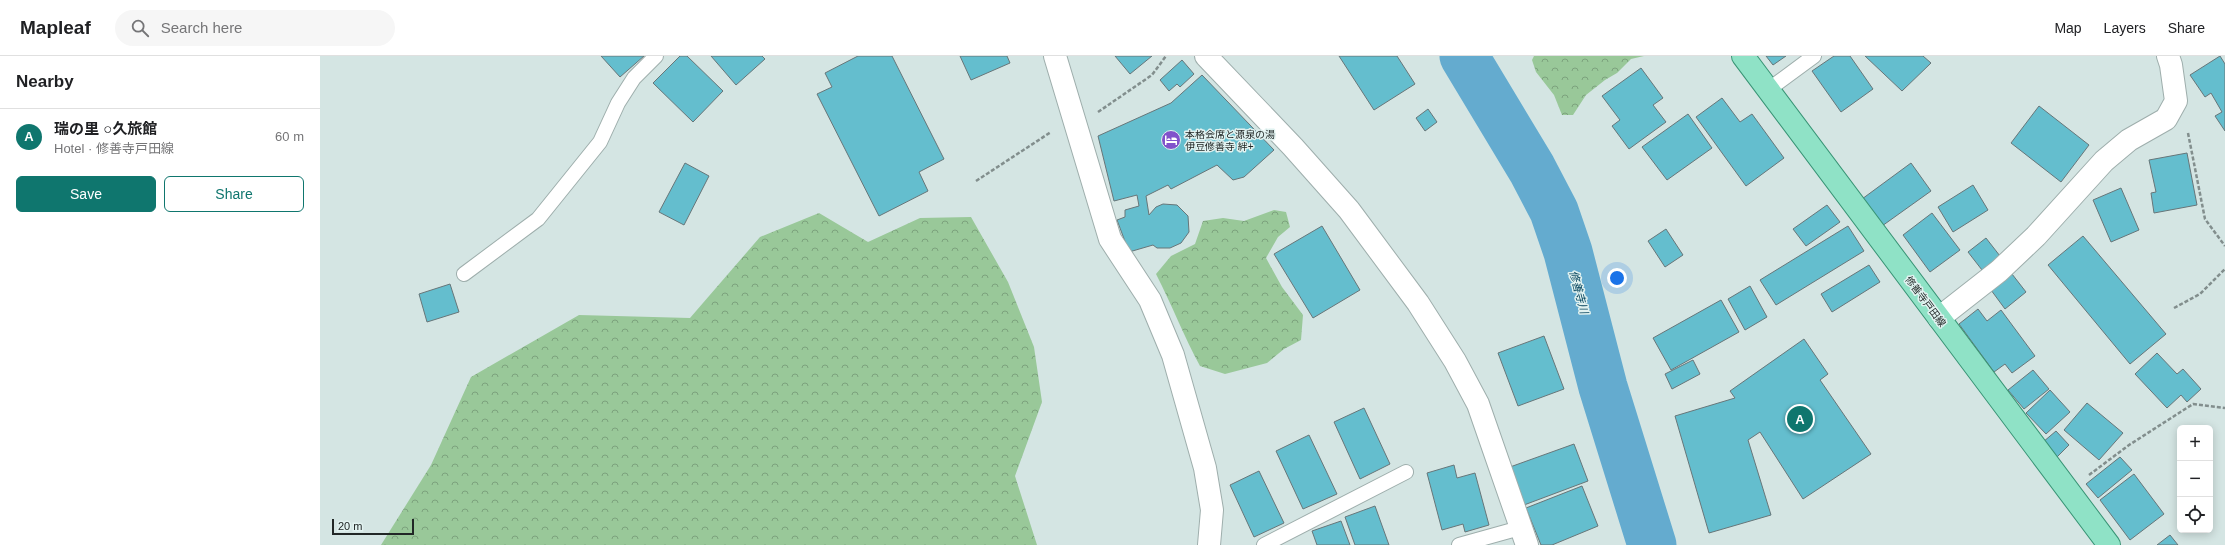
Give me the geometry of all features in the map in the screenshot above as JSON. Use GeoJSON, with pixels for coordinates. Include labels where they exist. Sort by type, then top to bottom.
{"type":"FeatureCollection","features":[{"type":"Feature","properties":{"kind":"main road","name":"修善寺戸田線"},"geometry":{"type":"LineString","coordinates":[[1743,56],[2070,493],[2104,543]]}},
{"type":"Feature","properties":{"kind":"street"},"geometry":{"type":"LineString","coordinates":[[1055,56],[1110,240],[1150,300],[1173,355],[1205,468],[1212,510],[1209,545]]}},
{"type":"Feature","properties":{"kind":"street"},"geometry":{"type":"LineString","coordinates":[[1206,56],[1293,147],[1349,210],[1418,303],[1455,361],[1478,404],[1524,536]]}},
{"type":"Feature","properties":{"kind":"street"},"geometry":{"type":"LineString","coordinates":[[1939,318],[1999,271],[2036,236],[2104,161],[2129,140],[2166,119],[2176,101],[2172,65],[2168,56]]}},
{"type":"Feature","properties":{"kind":"lane"},"geometry":{"type":"LineString","coordinates":[[464,274],[538,219],[600,142],[618,103],[630,84],[656,56]]}},
{"type":"Feature","properties":{"kind":"lane"},"geometry":{"type":"LineString","coordinates":[[1768,90],[1814,56]]}},
{"type":"Feature","properties":{"kind":"lane"},"geometry":{"type":"LineString","coordinates":[[1264,545],[1406,472]]}},
{"type":"Feature","properties":{"kind":"lane"},"geometry":{"type":"LineString","coordinates":[[1459,545],[1524,536]]}},
{"type":"Feature","properties":{"kind":"path"},"geometry":{"type":"LineString","coordinates":[[2176,101],[2187,126],[2204,219],[2225,246]]}},
{"type":"Feature","properties":{"kind":"path"},"geometry":{"type":"LineString","coordinates":[[2174,308],[2200,294],[2225,269]]}},
{"type":"Feature","properties":{"kind":"path"},"geometry":{"type":"LineString","coordinates":[[2070,493],[2095,470],[2129,445],[2193,404],[2225,408]]}},
{"type":"Feature","properties":{"kind":"green space"},"geometry":{"type":"Polygon","coordinates":[[[1534,56],[1644,56],[1631,59],[1617,73],[1605,80],[1586,95],[1573,115],[1562,115],[1554,95],[1536,72],[1532,60],[1534,56]]]}},
{"type":"Feature","properties":{"kind":"green space"},"geometry":{"type":"Polygon","coordinates":[[[1274,210],[1286,212],[1290,227],[1278,237],[1266,258],[1282,287],[1303,315],[1301,340],[1284,349],[1267,363],[1225,374],[1200,366],[1156,274],[1171,256],[1195,244],[1203,221],[1223,218],[1244,221],[1274,210]]]}},
{"type":"Feature","properties":{"kind":"green space"},"geometry":{"type":"Polygon","coordinates":[[[819,213],[868,242],[920,218],[971,217],[1008,282],[1034,347],[1042,402],[1015,476],[1037,545],[381,545],[431,465],[471,377],[579,315],[690,318],[760,237],[819,213]]]}},
{"type":"Feature","properties":{"kind":"building"},"geometry":{"type":"Polygon","coordinates":[[[601,56],[644,56],[620,77],[601,56]]]}},
{"type":"Feature","properties":{"kind":"building"},"geometry":{"type":"Polygon","coordinates":[[[680,56],[687,56],[723,91],[693,122],[653,83],[680,56]]]}},
{"type":"Feature","properties":{"kind":"building"},"geometry":{"type":"Polygon","coordinates":[[[711,56],[762,56],[765,59],[736,85],[711,56]]]}},
{"type":"Feature","properties":{"kind":"building"},"geometry":{"type":"Polygon","coordinates":[[[858,56],[892,56],[944,159],[919,172],[928,191],[879,216],[817,94],[832,87],[825,73],[858,56]]]}},
{"type":"Feature","properties":{"kind":"building"},"geometry":{"type":"Polygon","coordinates":[[[960,56],[1007,56],[1010,63],[971,80],[960,56]]]}},
{"type":"Feature","properties":{"kind":"building"},"geometry":{"type":"Polygon","coordinates":[[[1115,56],[1152,56],[1130,74],[1115,56]]]}},
{"type":"Feature","properties":{"kind":"building"},"geometry":{"type":"Polygon","coordinates":[[[1339,56],[1397,56],[1415,84],[1374,110],[1339,56]]]}},
{"type":"Feature","properties":{"kind":"building"},"geometry":{"type":"Polygon","coordinates":[[[1766,56],[1786,56],[1773,65],[1766,56]]]}},
{"type":"Feature","properties":{"kind":"building"},"geometry":{"type":"Polygon","coordinates":[[[1834,56],[1850,56],[1873,89],[1841,112],[1812,71],[1834,56]]]}},
{"type":"Feature","properties":{"kind":"building"},"geometry":{"type":"Polygon","coordinates":[[[1865,56],[1923,56],[1931,63],[1902,91],[1865,56]]]}},
{"type":"Feature","properties":{"kind":"building"},"geometry":{"type":"Polygon","coordinates":[[[2220,56],[2225,64],[2225,131],[2215,116],[2222,112],[2211,93],[2205,97],[2190,75],[2220,56]]]}},
{"type":"Feature","properties":{"kind":"building"},"geometry":{"type":"Polygon","coordinates":[[[1182,60],[1194,74],[1180,87],[1177,84],[1169,91],[1160,80],[1182,60]]]}},
{"type":"Feature","properties":{"kind":"building"},"geometry":{"type":"Polygon","coordinates":[[[1641,68],[1663,98],[1653,105],[1666,122],[1629,149],[1612,126],[1620,120],[1602,96],[1641,68]]]}},
{"type":"Feature","properties":{"kind":"building"},"geometry":{"type":"Polygon","coordinates":[[[1202,75],[1274,150],[1244,177],[1233,180],[1217,165],[1171,189],[1168,185],[1146,196],[1149,215],[1156,207],[1163,204],[1177,205],[1188,216],[1189,232],[1181,243],[1170,248],[1157,248],[1153,245],[1129,252],[1117,220],[1125,217],[1125,210],[1139,206],[1137,195],[1114,201],[1098,136],[1171,103],[1202,75]]]}},
{"type":"Feature","properties":{"kind":"building"},"geometry":{"type":"Polygon","coordinates":[[[1722,98],[1740,122],[1752,114],[1784,158],[1746,186],[1696,117],[1722,98]]]}},
{"type":"Feature","properties":{"kind":"building"},"geometry":{"type":"Polygon","coordinates":[[[2039,106],[2089,145],[2061,182],[2011,143],[2039,106]]]}},
{"type":"Feature","properties":{"kind":"building"},"geometry":{"type":"Polygon","coordinates":[[[1428,109],[1437,122],[1425,131],[1416,118],[1428,109]]]}},
{"type":"Feature","properties":{"kind":"building"},"geometry":{"type":"Polygon","coordinates":[[[1688,114],[1712,148],[1667,180],[1642,147],[1688,114]]]}},
{"type":"Feature","properties":{"kind":"building"},"geometry":{"type":"Polygon","coordinates":[[[2187,153],[2197,205],[2154,213],[2151,193],[2156,192],[2149,160],[2187,153]]]}},
{"type":"Feature","properties":{"kind":"building"},"geometry":{"type":"Polygon","coordinates":[[[685,163],[709,176],[684,225],[659,212],[685,163]]]}},
{"type":"Feature","properties":{"kind":"building"},"geometry":{"type":"Polygon","coordinates":[[[1911,163],[1931,191],[1882,226],[1862,199],[1911,163]]]}},
{"type":"Feature","properties":{"kind":"building"},"geometry":{"type":"Polygon","coordinates":[[[1973,185],[1988,210],[1953,232],[1938,207],[1973,185]]]}},
{"type":"Feature","properties":{"kind":"building"},"geometry":{"type":"Polygon","coordinates":[[[2121,188],[2139,230],[2111,242],[2093,200],[2121,188]]]}},
{"type":"Feature","properties":{"kind":"building"},"geometry":{"type":"Polygon","coordinates":[[[1827,205],[1840,222],[1806,246],[1793,229],[1827,205]]]}},
{"type":"Feature","properties":{"kind":"building"},"geometry":{"type":"Polygon","coordinates":[[[1932,213],[1960,250],[1930,272],[1903,235],[1932,213]]]}},
{"type":"Feature","properties":{"kind":"building"},"geometry":{"type":"Polygon","coordinates":[[[1322,226],[1360,290],[1313,318],[1274,254],[1322,226]]]}},
{"type":"Feature","properties":{"kind":"building"},"geometry":{"type":"Polygon","coordinates":[[[1848,226],[1864,251],[1776,305],[1760,280],[1848,226]]]}},
{"type":"Feature","properties":{"kind":"building"},"geometry":{"type":"Polygon","coordinates":[[[1666,229],[1683,255],[1665,267],[1648,241],[1666,229]]]}},
{"type":"Feature","properties":{"kind":"building"},"geometry":{"type":"Polygon","coordinates":[[[2083,236],[2166,334],[2130,364],[2048,265],[2083,236]]]}},
{"type":"Feature","properties":{"kind":"building"},"geometry":{"type":"Polygon","coordinates":[[[1986,238],[2000,256],[1982,270],[1968,252],[1986,238]]]}},
{"type":"Feature","properties":{"kind":"building"},"geometry":{"type":"Polygon","coordinates":[[[1869,265],[1880,282],[1832,312],[1821,294],[1869,265]]]}},
{"type":"Feature","properties":{"kind":"building"},"geometry":{"type":"Polygon","coordinates":[[[2012,274],[2026,292],[2005,309],[1991,290],[2012,274]]]}},
{"type":"Feature","properties":{"kind":"building"},"geometry":{"type":"Polygon","coordinates":[[[450,284],[459,312],[427,322],[419,294],[450,284]]]}},
{"type":"Feature","properties":{"kind":"building"},"geometry":{"type":"Polygon","coordinates":[[[1750,286],[1767,317],[1745,330],[1728,299],[1750,286]]]}},
{"type":"Feature","properties":{"kind":"building"},"geometry":{"type":"Polygon","coordinates":[[[1721,300],[1739,332],[1671,370],[1653,338],[1721,300]]]}},
{"type":"Feature","properties":{"kind":"building"},"geometry":{"type":"Polygon","coordinates":[[[1978,309],[1987,321],[2001,310],[2035,356],[2012,373],[2005,364],[1994,372],[1959,324],[1978,309]]]}},
{"type":"Feature","properties":{"kind":"building"},"geometry":{"type":"Polygon","coordinates":[[[1544,336],[1564,389],[1518,406],[1498,353],[1544,336]]]}},
{"type":"Feature","properties":{"kind":"building"},"geometry":{"type":"Polygon","coordinates":[[[1804,339],[1828,374],[1820,380],[1871,454],[1803,499],[1760,432],[1748,440],[1771,515],[1709,533],[1675,416],[1735,398],[1730,391],[1804,339]]]}},
{"type":"Feature","properties":{"kind":"building"},"geometry":{"type":"Polygon","coordinates":[[[2157,353],[2177,374],[2183,369],[2201,389],[2187,402],[2181,395],[2167,408],[2135,374],[2157,353]]]}},
{"type":"Feature","properties":{"kind":"building"},"geometry":{"type":"Polygon","coordinates":[[[1693,360],[1700,374],[1672,389],[1665,374],[1693,360]]]}},
{"type":"Feature","properties":{"kind":"building"},"geometry":{"type":"Polygon","coordinates":[[[2033,370],[2049,389],[2024,409],[2008,390],[2033,370]]]}},
{"type":"Feature","properties":{"kind":"building"},"geometry":{"type":"Polygon","coordinates":[[[2050,390],[2070,412],[2046,434],[2026,413],[2050,390]]]}},
{"type":"Feature","properties":{"kind":"building"},"geometry":{"type":"Polygon","coordinates":[[[2087,403],[2123,433],[2099,460],[2064,430],[2087,403]]]}},
{"type":"Feature","properties":{"kind":"building"},"geometry":{"type":"Polygon","coordinates":[[[1364,408],[1390,464],[1360,479],[1334,422],[1364,408]]]}},
{"type":"Feature","properties":{"kind":"building"},"geometry":{"type":"Polygon","coordinates":[[[2056,431],[2069,445],[2057,457],[2043,442],[2056,431]]]}},
{"type":"Feature","properties":{"kind":"building"},"geometry":{"type":"Polygon","coordinates":[[[1309,435],[1337,494],[1303,509],[1276,451],[1309,435]]]}},
{"type":"Feature","properties":{"kind":"building"},"geometry":{"type":"Polygon","coordinates":[[[1574,444],[1588,481],[1524,505],[1510,467],[1574,444]]]}},
{"type":"Feature","properties":{"kind":"building"},"geometry":{"type":"Polygon","coordinates":[[[2120,457],[2132,470],[2098,498],[2086,484],[2120,457]]]}},
{"type":"Feature","properties":{"kind":"building"},"geometry":{"type":"Polygon","coordinates":[[[1454,465],[1457,478],[1475,473],[1489,525],[1465,532],[1463,524],[1442,530],[1427,473],[1454,465]]]}},
{"type":"Feature","properties":{"kind":"building"},"geometry":{"type":"Polygon","coordinates":[[[1259,471],[1284,523],[1254,537],[1230,485],[1259,471]]]}},
{"type":"Feature","properties":{"kind":"building"},"geometry":{"type":"Polygon","coordinates":[[[2134,474],[2164,514],[2130,540],[2100,500],[2134,474]]]}},
{"type":"Feature","properties":{"kind":"building"},"geometry":{"type":"Polygon","coordinates":[[[1582,486],[1598,526],[1552,545],[1541,545],[1526,508],[1582,486]]]}},
{"type":"Feature","properties":{"kind":"building"},"geometry":{"type":"Polygon","coordinates":[[[1375,506],[1389,545],[1355,545],[1345,517],[1375,506]]]}},
{"type":"Feature","properties":{"kind":"building"},"geometry":{"type":"Polygon","coordinates":[[[1341,521],[1350,545],[1317,545],[1312,531],[1341,521]]]}},
{"type":"Feature","properties":{"kind":"building"},"geometry":{"type":"Polygon","coordinates":[[[2170,535],[2178,545],[2157,545],[2170,535]]]}},
{"type":"Feature","properties":{"kind":"waterway","name":"修善寺川"},"geometry":{"type":"LineString","coordinates":[[1464,56],[1532,169],[1554,211],[1568,252],[1603,387],[1652,545]]}},
{"type":"Feature","properties":{"kind":"place","name":"本格会席と源泉の湯 伊豆修善寺 絆+"},"geometry":{"type":"Point","coordinates":[1171,140]}},
{"type":"Feature","properties":{"kind":"place","name":"瑞の里 ○久旅館"},"geometry":{"type":"Point","coordinates":[1800,419]}}]}
